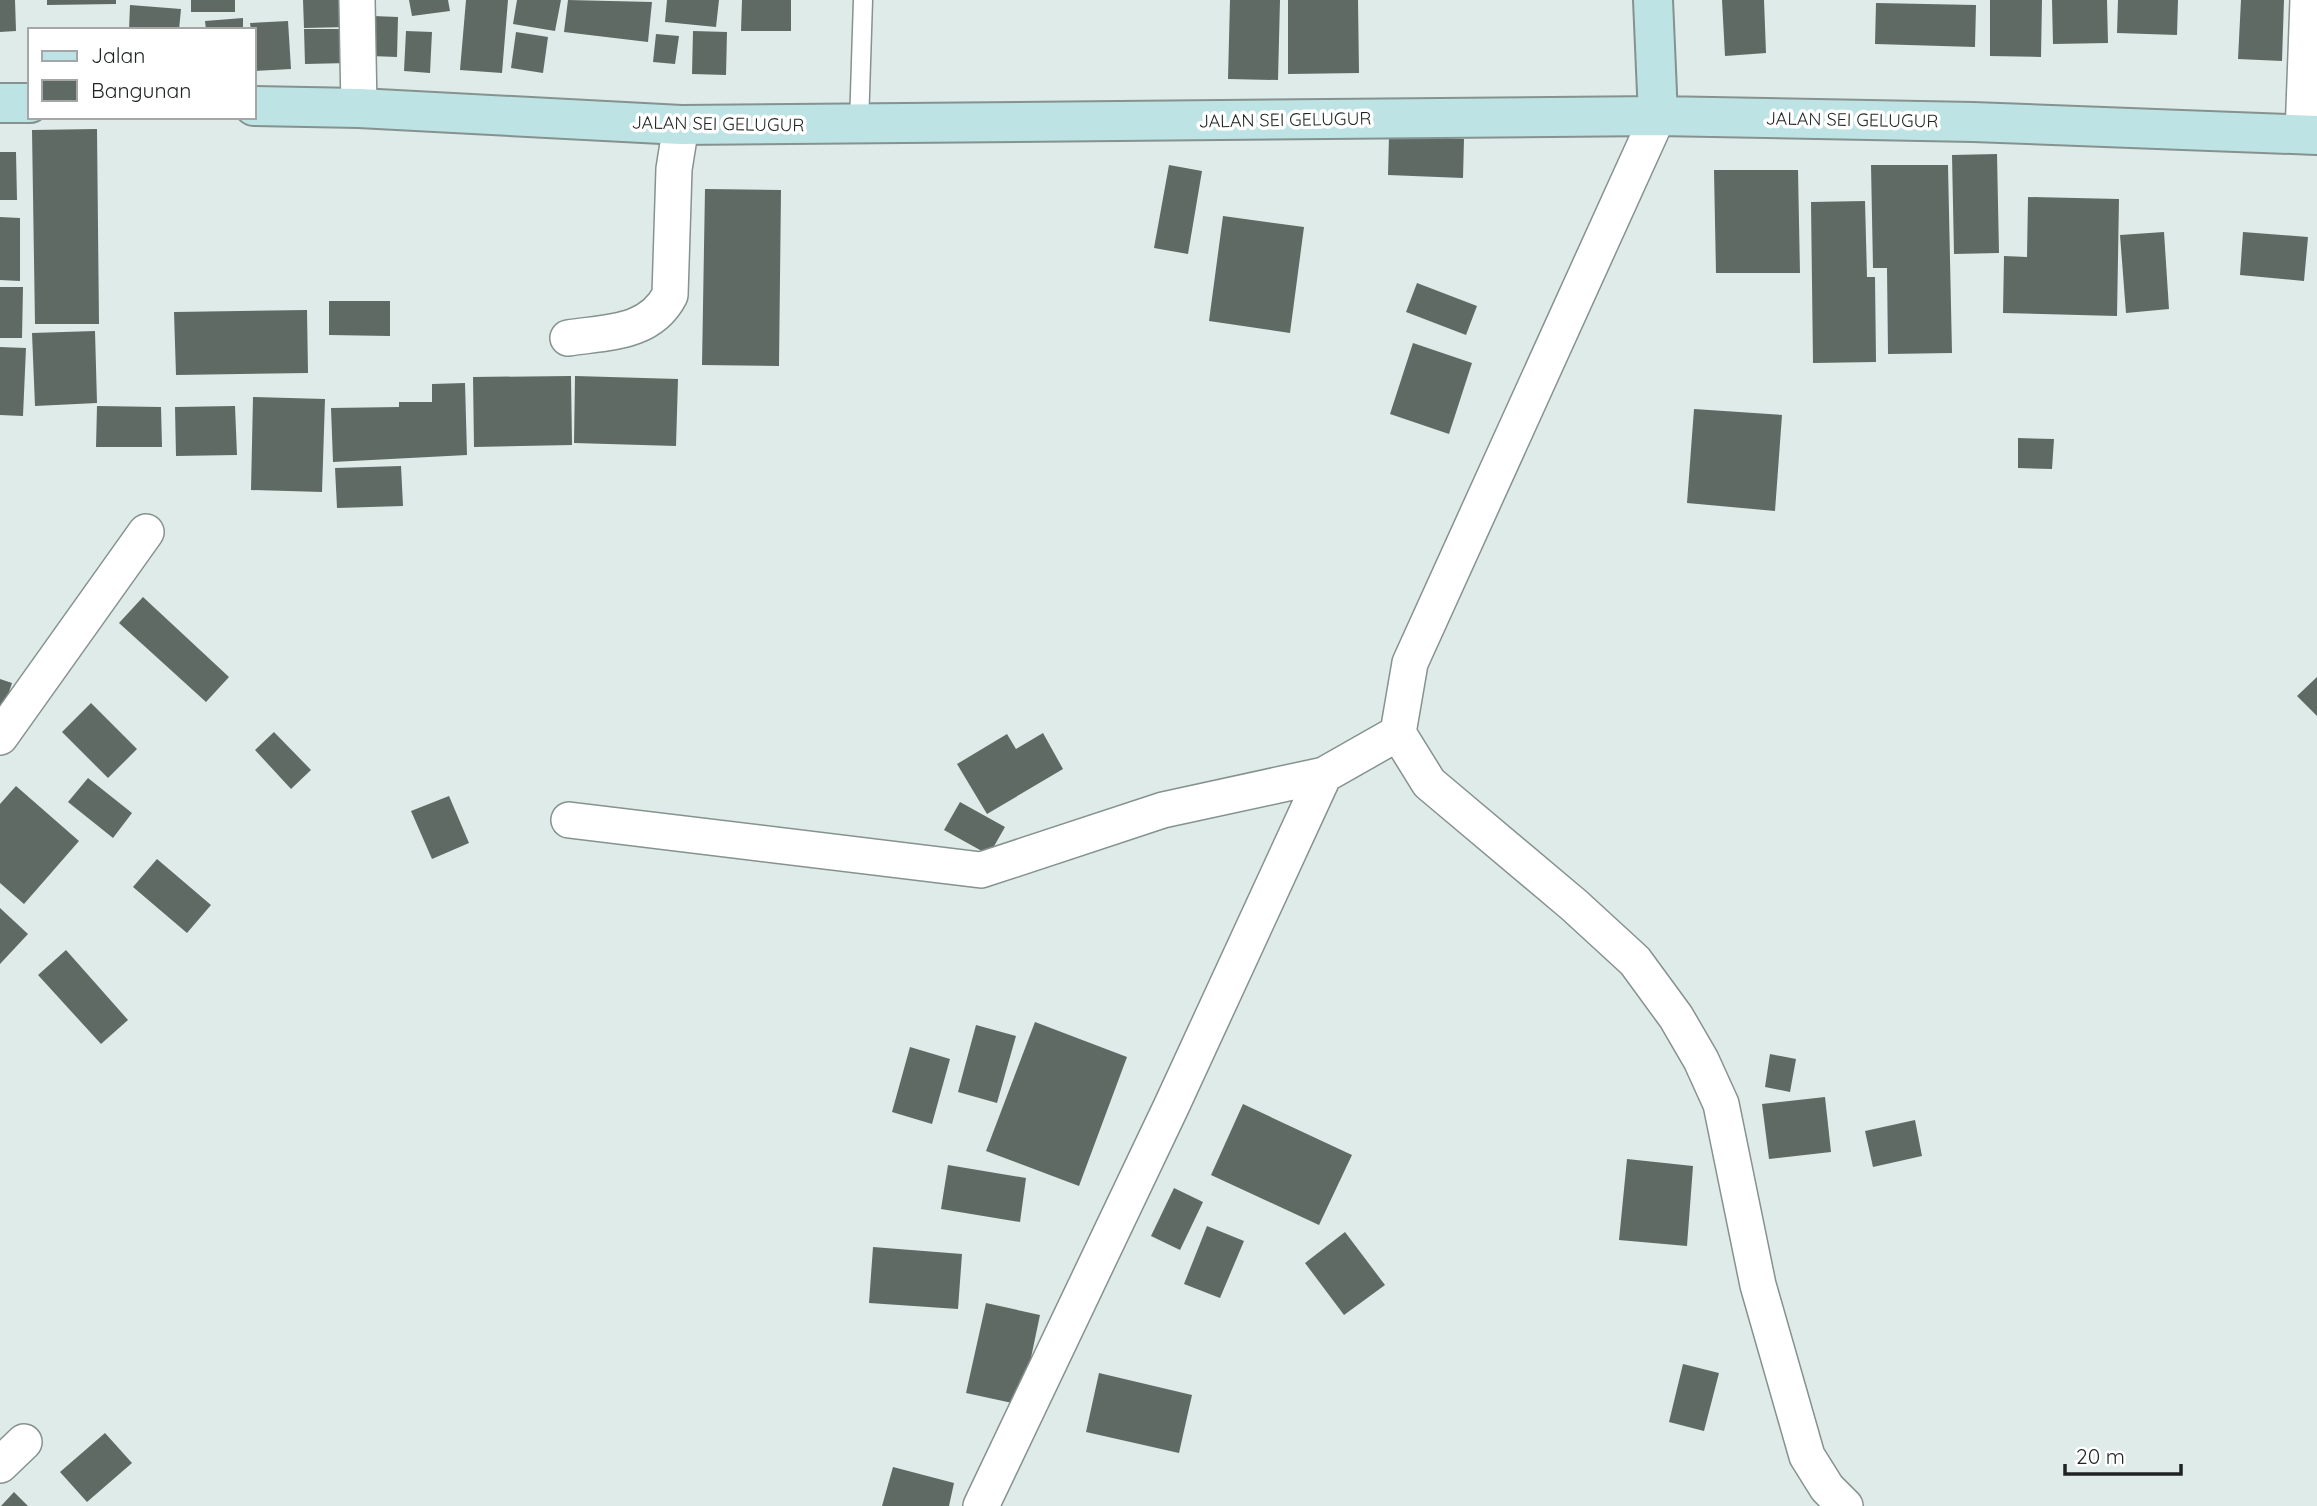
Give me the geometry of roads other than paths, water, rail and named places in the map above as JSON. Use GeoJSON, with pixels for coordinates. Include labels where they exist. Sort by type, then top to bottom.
{"type":"FeatureCollection","features":[{"type":"Feature","properties":{"kind":"main road"},"geometry":{"type":"LineString","coordinates":[[1653,0],[1658,116]]}},
{"type":"Feature","properties":{"kind":"main road"},"geometry":{"type":"LineString","coordinates":[[0,103],[28,103]]}},
{"type":"Feature","properties":{"kind":"main road","name":"JALAN SEI GELUGUR"},"geometry":{"type":"LineString","coordinates":[[256,106],[359,108],[681,125],[1658,116],[1973,122],[2310,135]]}},
{"type":"Feature","properties":{"kind":"street"},"geometry":{"type":"LineString","coordinates":[[356,0],[359,108]]}},
{"type":"Feature","properties":{"kind":"street"},"geometry":{"type":"LineString","coordinates":[[2308,0],[2310,135]]}},
{"type":"Feature","properties":{"kind":"street"},"geometry":{"type":"LineString","coordinates":[[1658,116],[1410,663],[1398,733],[1429,783],[1635,961],[1676,1017],[1701,1060],[1721,1104],[1758,1286],[1807,1456],[1828,1488],[1845,1506]]}},
{"type":"Feature","properties":{"kind":"street"},"geometry":{"type":"LineString","coordinates":[[568,338],[633,328],[662,310],[670,295],[674,169],[681,125]]}},
{"type":"Feature","properties":{"kind":"street"},"geometry":{"type":"LineString","coordinates":[[0,737],[146,532]]}},
{"type":"Feature","properties":{"kind":"street"},"geometry":{"type":"LineString","coordinates":[[569,820],[981,870],[1163,810],[1324,775],[1398,733]]}},
{"type":"Feature","properties":{"kind":"street"},"geometry":{"type":"LineString","coordinates":[[981,1506],[1171,1107],[1324,775]]}},
{"type":"Feature","properties":{"kind":"lane"},"geometry":{"type":"LineString","coordinates":[[859,125],[863,0]]}}]}
